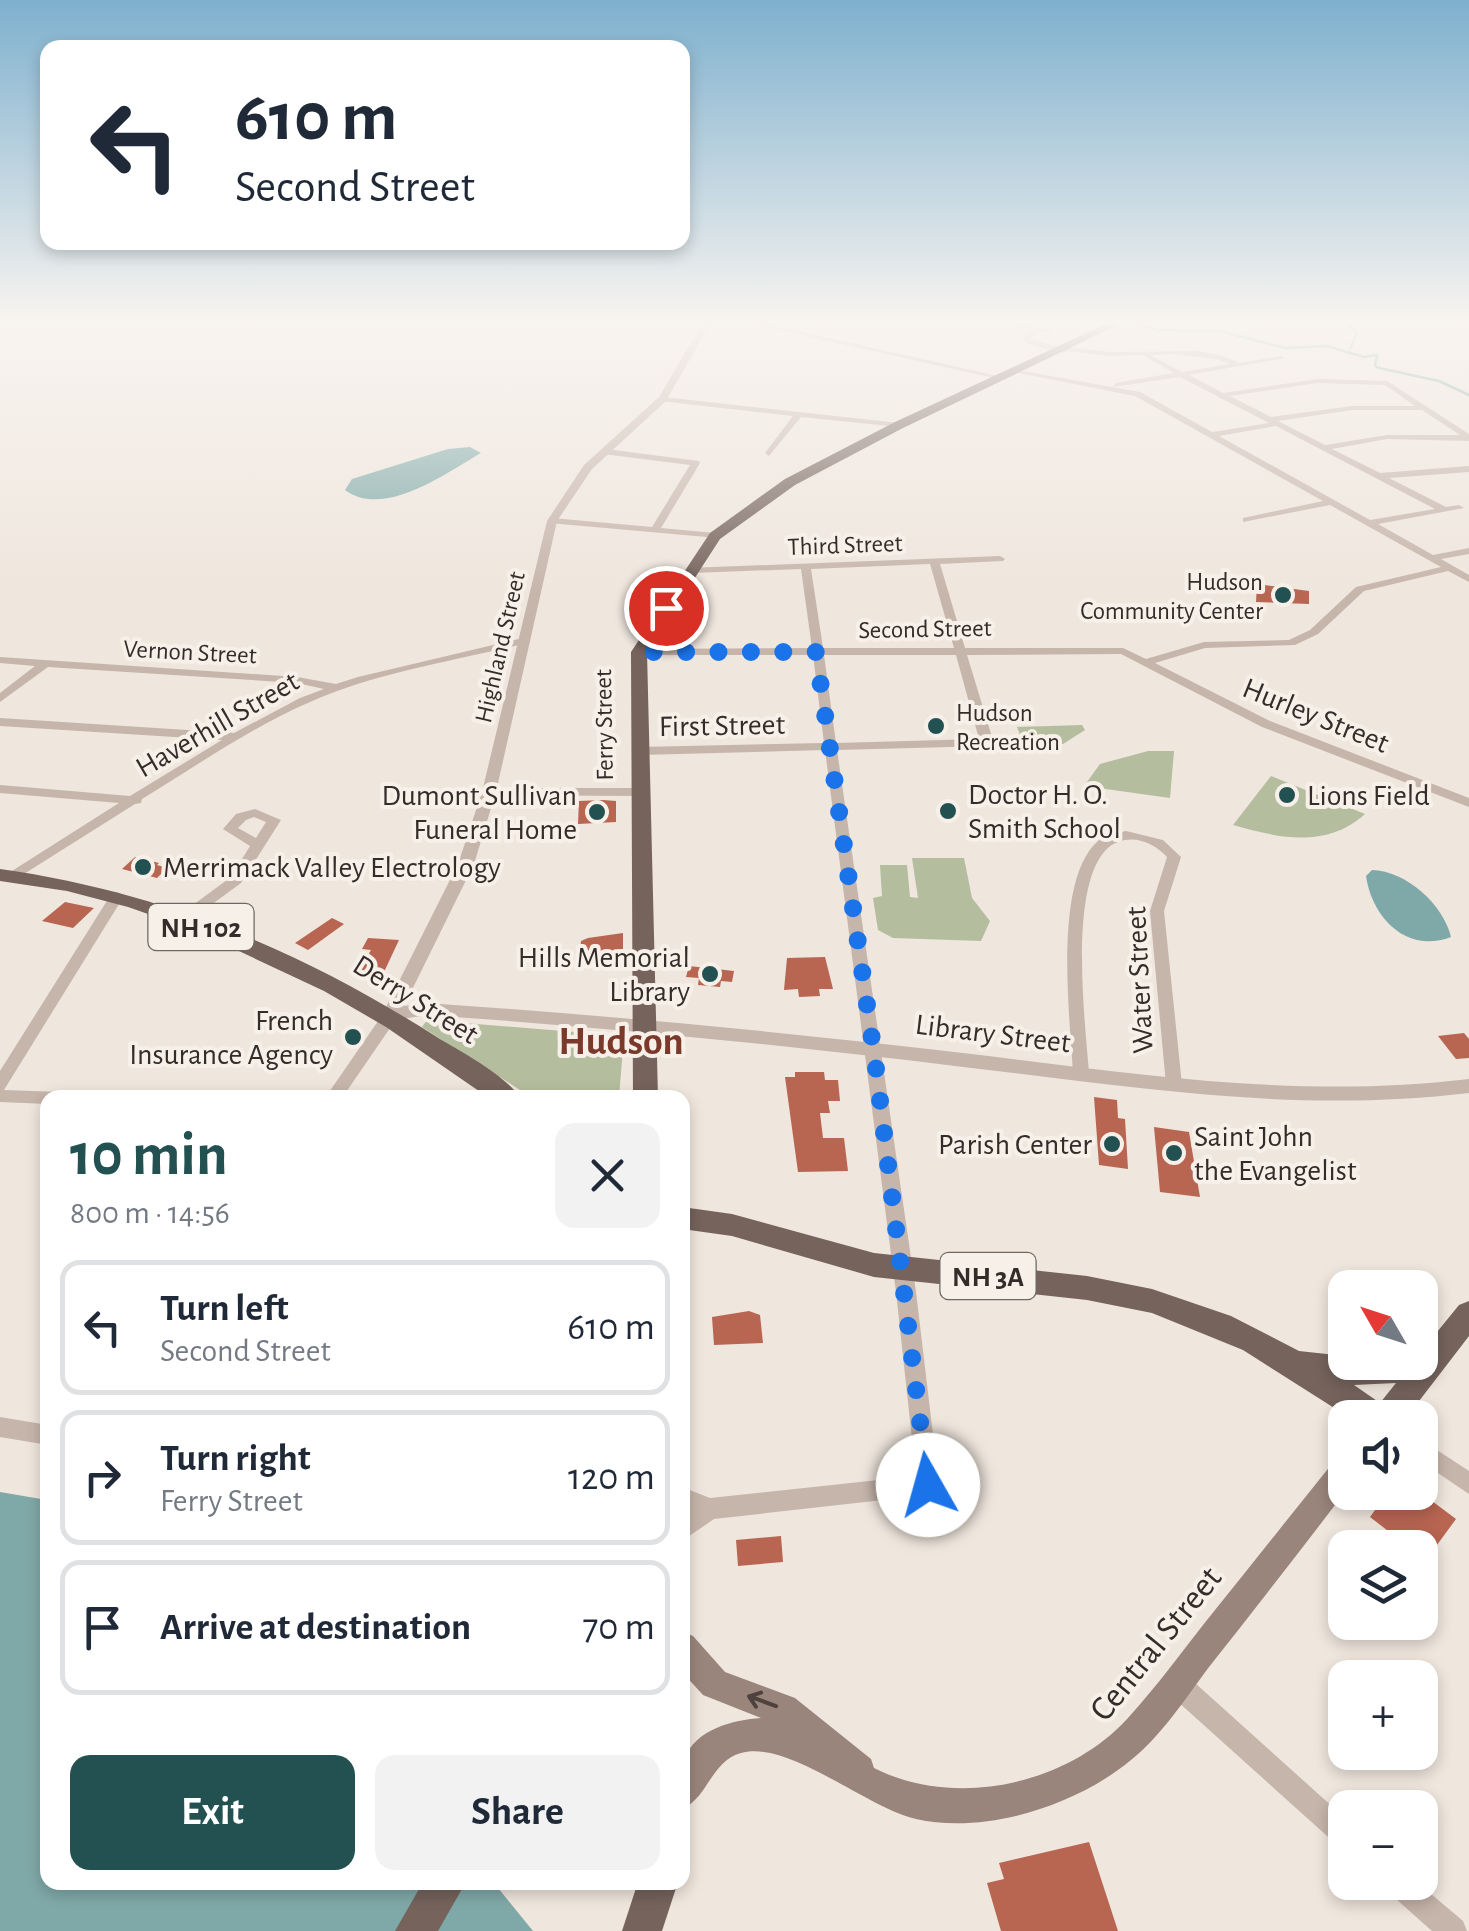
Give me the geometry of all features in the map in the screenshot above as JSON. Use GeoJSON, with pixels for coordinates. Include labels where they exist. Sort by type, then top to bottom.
{"type":"FeatureCollection","features":[{"type":"Feature","properties":{"kind":"main road","name":"Ferry Street"},"geometry":{"type":"LineString","coordinates":[[644,1090],[640,652],[714,536],[798,477],[924,414]]}},
{"type":"Feature","properties":{"kind":"main road","name":"Derry Street"},"geometry":{"type":"LineString","coordinates":[[6,876],[117,896],[293,966],[390,1015],[412,1035],[496,1090]]}},
{"type":"Feature","properties":{"kind":"main road","name":"NH 3A"},"geometry":{"type":"LineString","coordinates":[[690,1219],[732,1222],[856,1262],[1135,1297],[1209,1321],[1287,1359],[1349,1400]]}},
{"type":"Feature","properties":{"kind":"main road"},"geometry":{"type":"LineString","coordinates":[[1438,1353],[1469,1314]]}},
{"type":"Feature","properties":{"kind":"main road","name":"NH 3A"},"geometry":{"type":"LineString","coordinates":[[1287,1359],[1328,1367]]}},
{"type":"Feature","properties":{"kind":"main road"},"geometry":{"type":"LineString","coordinates":[[1401,1400],[1417,1380]]}},
{"type":"Feature","properties":{"kind":"main road","name":"Central Street"},"geometry":{"type":"LineString","coordinates":[[690,1780],[719,1745],[745,1734],[763,1732],[795,1742],[914,1802],[954,1806],[1068,1782],[1112,1758],[1328,1491]]}},
{"type":"Feature","properties":{"kind":"main road"},"geometry":{"type":"LineString","coordinates":[[690,1658],[704,1676],[732,1692],[783,1710],[812,1729],[867,1780]]}},
{"type":"Feature","properties":{"kind":"main road"},"geometry":{"type":"LineString","coordinates":[[415,1931],[441,1890]]}},
{"type":"Feature","properties":{"kind":"main road"},"geometry":{"type":"LineString","coordinates":[[643,1928],[655,1890]]}},
{"type":"Feature","properties":{"kind":"street","name":"Highland Street"},"geometry":{"type":"LineString","coordinates":[[390,1015],[466,864],[489,792],[552,522],[579,477],[647,414]]}},
{"type":"Feature","properties":{"kind":"street"},"geometry":{"type":"LineString","coordinates":[[768,453],[799,414]]}},
{"type":"Feature","properties":{"kind":"street"},"geometry":{"type":"LineString","coordinates":[[800,414],[900,425]]}},
{"type":"Feature","properties":{"kind":"street"},"geometry":{"type":"LineString","coordinates":[[1175,414],[1469,578]]}},
{"type":"Feature","properties":{"kind":"street"},"geometry":{"type":"LineString","coordinates":[[1258,414],[1442,509]]}},
{"type":"Feature","properties":{"kind":"street"},"geometry":{"type":"LineString","coordinates":[[1211,434],[1318,414]]}},
{"type":"Feature","properties":{"kind":"street"},"geometry":{"type":"LineString","coordinates":[[1435,414],[1469,438]]}},
{"type":"Feature","properties":{"kind":"street"},"geometry":{"type":"LineString","coordinates":[[1322,448],[1386,437],[1469,438]]}},
{"type":"Feature","properties":{"kind":"street"},"geometry":{"type":"LineString","coordinates":[[606,452],[696,462],[655,530]]}},
{"type":"Feature","properties":{"kind":"street"},"geometry":{"type":"LineString","coordinates":[[1377,476],[1469,468]]}},
{"type":"Feature","properties":{"kind":"street"},"geometry":{"type":"LineString","coordinates":[[1246,520],[1332,502]]}},
{"type":"Feature","properties":{"kind":"street"},"geometry":{"type":"LineString","coordinates":[[1369,523],[1459,508]]}},
{"type":"Feature","properties":{"kind":"street"},"geometry":{"type":"LineString","coordinates":[[552,522],[714,536]]}},
{"type":"Feature","properties":{"kind":"street"},"geometry":{"type":"LineString","coordinates":[[1432,558],[1469,551]]}},
{"type":"Feature","properties":{"kind":"street","name":"Third Street"},"geometry":{"type":"LineString","coordinates":[[692,570],[1000,559]]}},
{"type":"Feature","properties":{"kind":"street"},"geometry":{"type":"LineString","coordinates":[[934,562],[963,650]]}},
{"type":"Feature","properties":{"kind":"street"},"geometry":{"type":"LineString","coordinates":[[690,1500],[710,1508],[928,1485],[903,1268],[806,566]]}},
{"type":"Feature","properties":{"kind":"street"},"geometry":{"type":"LineString","coordinates":[[1150,661],[1204,645],[1291,643],[1314,632],[1360,589],[1450,568]]}},
{"type":"Feature","properties":{"kind":"street","name":"Haverhill Street"},"geometry":{"type":"LineString","coordinates":[[6,876],[234,737],[334,687],[523,641]]}},
{"type":"Feature","properties":{"kind":"street","name":"Second Street"},"geometry":{"type":"LineString","coordinates":[[640,652],[1103,649],[1150,661]]}},
{"type":"Feature","properties":{"kind":"street","name":"First Street"},"geometry":{"type":"LineString","coordinates":[[640,751],[984,743],[986,737],[963,650]]}},
{"type":"Feature","properties":{"kind":"street","name":"Vernon Street"},"geometry":{"type":"LineString","coordinates":[[0,660],[297,680],[334,687]]}},
{"type":"Feature","properties":{"kind":"street","name":"Hurley Street"},"geometry":{"type":"LineString","coordinates":[[1150,661],[1184,684],[1253,718],[1469,803]]}},
{"type":"Feature","properties":{"kind":"street"},"geometry":{"type":"LineString","coordinates":[[0,699],[42,665]]}},
{"type":"Feature","properties":{"kind":"street"},"geometry":{"type":"LineString","coordinates":[[0,722],[234,737]]}},
{"type":"Feature","properties":{"kind":"street"},"geometry":{"type":"LineString","coordinates":[[0,789],[136,800]]}},
{"type":"Feature","properties":{"kind":"street"},"geometry":{"type":"LineString","coordinates":[[489,792],[641,792]]}},
{"type":"Feature","properties":{"kind":"street","name":"Water Street"},"geometry":{"type":"LineString","coordinates":[[1081,1073],[1076,894],[1098,844],[1111,836],[1138,837],[1162,845],[1175,863],[1162,889],[1157,912],[1174,1085]]}},
{"type":"Feature","properties":{"kind":"street"},"geometry":{"type":"LineString","coordinates":[[183,920],[236,880],[258,846]]}},
{"type":"Feature","properties":{"kind":"street"},"geometry":{"type":"LineString","coordinates":[[0,1085],[117,896]]}},
{"type":"Feature","properties":{"kind":"street","name":"Library Street"},"geometry":{"type":"LineString","coordinates":[[390,1015],[426,1009],[645,1023],[1290,1095],[1392,1094],[1469,1086]]}},
{"type":"Feature","properties":{"kind":"street"},"geometry":{"type":"LineString","coordinates":[[338,1090],[390,1015]]}},
{"type":"Feature","properties":{"kind":"street"},"geometry":{"type":"LineString","coordinates":[[0,1096],[40,1097]]}},
{"type":"Feature","properties":{"kind":"street"},"geometry":{"type":"LineString","coordinates":[[0,1427],[40,1434]]}},
{"type":"Feature","properties":{"kind":"street"},"geometry":{"type":"LineString","coordinates":[[1438,1462],[1469,1484]]}},
{"type":"Feature","properties":{"kind":"street"},"geometry":{"type":"LineString","coordinates":[[690,1524],[710,1508]]}},
{"type":"Feature","properties":{"kind":"street"},"geometry":{"type":"LineString","coordinates":[[1176,1683],[1328,1820]]}},
{"type":"Feature","properties":{"kind":"street"},"geometry":{"type":"LineString","coordinates":[[1417,1900],[1453,1931]]}},
{"type":"Feature","properties":{"kind":"green space"},"geometry":{"type":"Polygon","coordinates":[[[1082,725],[1085,730],[1063,744],[1024,745],[1017,727],[1082,725]]]}},
{"type":"Feature","properties":{"kind":"green space"},"geometry":{"type":"Polygon","coordinates":[[[1148,751],[1174,751],[1170,798],[1084,786],[1100,764],[1148,751]]]}},
{"type":"Feature","properties":{"kind":"green space","name":"Lions Field"},"geometry":{"type":"Polygon","coordinates":[[[1271,776],[1365,814],[1334,832],[1302,838],[1233,825],[1271,776]]]}},
{"type":"Feature","properties":{"kind":"green space"},"geometry":{"type":"Polygon","coordinates":[[[912,858],[964,858],[972,898],[990,921],[981,941],[893,938],[878,930],[873,898],[882,896],[880,865],[907,865],[910,897],[918,898],[912,858]]]}},
{"type":"Feature","properties":{"kind":"green space"},"geometry":{"type":"Polygon","coordinates":[[[427,1020],[624,1036],[620,1090],[520,1090],[422,1027],[427,1020]]]}},
{"type":"Feature","properties":{"kind":"water"},"geometry":{"type":"Polygon","coordinates":[[[470,447],[481,453],[414,490],[378,499],[361,498],[345,490],[352,479],[448,449],[470,447]]]}},
{"type":"Feature","properties":{"kind":"water"},"geometry":{"type":"Polygon","coordinates":[[[1372,870],[1398,876],[1421,892],[1440,913],[1451,937],[1420,941],[1394,929],[1370,891],[1366,876],[1372,870]]]}},
{"type":"Feature","properties":{"kind":"water"},"geometry":{"type":"Polygon","coordinates":[[[0,1492],[40,1499],[40,1890],[500,1890],[533,1931],[0,1931],[0,1492]]]}},
{"type":"Feature","properties":{"kind":"building","name":"Hudson Community Center"},"geometry":{"type":"Polygon","coordinates":[[[1257,584],[1309,591],[1309,604],[1256,602],[1257,584]]]}},
{"type":"Feature","properties":{"kind":"building","name":"Dumont Sullivan Funeral Home"},"geometry":{"type":"Polygon","coordinates":[[[579,801],[616,801],[616,822],[578,824],[579,801]]]}},
{"type":"Feature","properties":{"kind":"building","name":"Merrimack Valley Electrology"},"geometry":{"type":"Polygon","coordinates":[[[135,857],[167,868],[157,878],[122,869],[135,857]]]}},
{"type":"Feature","properties":{"kind":"building"},"geometry":{"type":"Polygon","coordinates":[[[65,902],[94,908],[73,928],[42,921],[65,902]]]}},
{"type":"Feature","properties":{"kind":"building"},"geometry":{"type":"Polygon","coordinates":[[[332,918],[344,924],[308,950],[295,943],[332,918]]]}},
{"type":"Feature","properties":{"kind":"building"},"geometry":{"type":"Polygon","coordinates":[[[623,933],[623,953],[614,953],[614,958],[580,952],[581,941],[623,933]]]}},
{"type":"Feature","properties":{"kind":"building"},"geometry":{"type":"Polygon","coordinates":[[[368,938],[399,940],[384,972],[360,970],[371,950],[362,949],[368,938]]]}},
{"type":"Feature","properties":{"kind":"building"},"geometry":{"type":"Polygon","coordinates":[[[825,957],[833,989],[819,989],[820,996],[799,997],[798,989],[784,990],[787,958],[825,957]]]}},
{"type":"Feature","properties":{"kind":"building","name":"Hills Memorial Library"},"geometry":{"type":"Polygon","coordinates":[[[689,966],[734,971],[732,982],[721,981],[720,987],[698,985],[699,978],[686,977],[689,966]]]}},
{"type":"Feature","properties":{"kind":"building"},"geometry":{"type":"Polygon","coordinates":[[[1464,1033],[1469,1039],[1469,1058],[1456,1059],[1438,1036],[1464,1033]]]}},
{"type":"Feature","properties":{"kind":"building"},"geometry":{"type":"Polygon","coordinates":[[[795,1072],[824,1072],[825,1080],[838,1080],[840,1101],[828,1101],[830,1113],[820,1113],[823,1138],[844,1138],[848,1171],[798,1172],[785,1077],[795,1077],[795,1072]]]}},
{"type":"Feature","properties":{"kind":"building","name":"Parish Center"},"geometry":{"type":"Polygon","coordinates":[[[1094,1097],[1117,1100],[1118,1118],[1125,1119],[1128,1169],[1099,1165],[1094,1097]]]}},
{"type":"Feature","properties":{"kind":"building","name":"Saint John the Evangelist"},"geometry":{"type":"Polygon","coordinates":[[[1154,1127],[1189,1132],[1200,1197],[1160,1192],[1154,1127]]]}},
{"type":"Feature","properties":{"kind":"building"},"geometry":{"type":"Polygon","coordinates":[[[749,1311],[760,1315],[763,1343],[714,1345],[712,1317],[749,1311]]]}},
{"type":"Feature","properties":{"kind":"building"},"geometry":{"type":"Polygon","coordinates":[[[1438,1506],[1456,1519],[1438,1544],[1438,1530],[1387,1530],[1370,1517],[1375,1510],[1438,1510],[1438,1506]]]}},
{"type":"Feature","properties":{"kind":"building"},"geometry":{"type":"Polygon","coordinates":[[[781,1536],[783,1562],[738,1566],[736,1540],[781,1536]]]}},
{"type":"Feature","properties":{"kind":"building"},"geometry":{"type":"Polygon","coordinates":[[[1089,1842],[1118,1931],[1001,1931],[987,1883],[1004,1879],[999,1863],[1089,1842]]]}},
{"type":"Feature","properties":{"kind":"place","name":"Hudson Community Center"},"geometry":{"type":"Point","coordinates":[1283,595]}},
{"type":"Feature","properties":{"kind":"place","name":"Hudson Recreation"},"geometry":{"type":"Point","coordinates":[936,726]}},
{"type":"Feature","properties":{"kind":"place","name":"Lions Field"},"geometry":{"type":"Point","coordinates":[1287,795]}},
{"type":"Feature","properties":{"kind":"place","name":"Doctor H. O. Smith School"},"geometry":{"type":"Point","coordinates":[948,811]}},
{"type":"Feature","properties":{"kind":"place","name":"Dumont Sullivan Funeral Home"},"geometry":{"type":"Point","coordinates":[597,812]}},
{"type":"Feature","properties":{"kind":"place","name":"Merrimack Valley Electrology"},"geometry":{"type":"Point","coordinates":[143,867]}},
{"type":"Feature","properties":{"kind":"place","name":"Hills Memorial Library"},"geometry":{"type":"Point","coordinates":[710,974]}},
{"type":"Feature","properties":{"kind":"place","name":"French Insurance Agency"},"geometry":{"type":"Point","coordinates":[353,1037]}},
{"type":"Feature","properties":{"kind":"place","name":"Parish Center"},"geometry":{"type":"Point","coordinates":[1112,1144]}},
{"type":"Feature","properties":{"kind":"place","name":"Saint John the Evangelist"},"geometry":{"type":"Point","coordinates":[1174,1153]}},
{"type":"Feature","properties":{"kind":"district","name":"Hudson"},"geometry":{"type":"Point","coordinates":[621,1040]}},
{"type":"Feature","properties":{"kind":"route"},"geometry":{"type":"LineString","coordinates":[[666,608],[640,652],[816,652],[863,970],[928,1485]]}}]}
